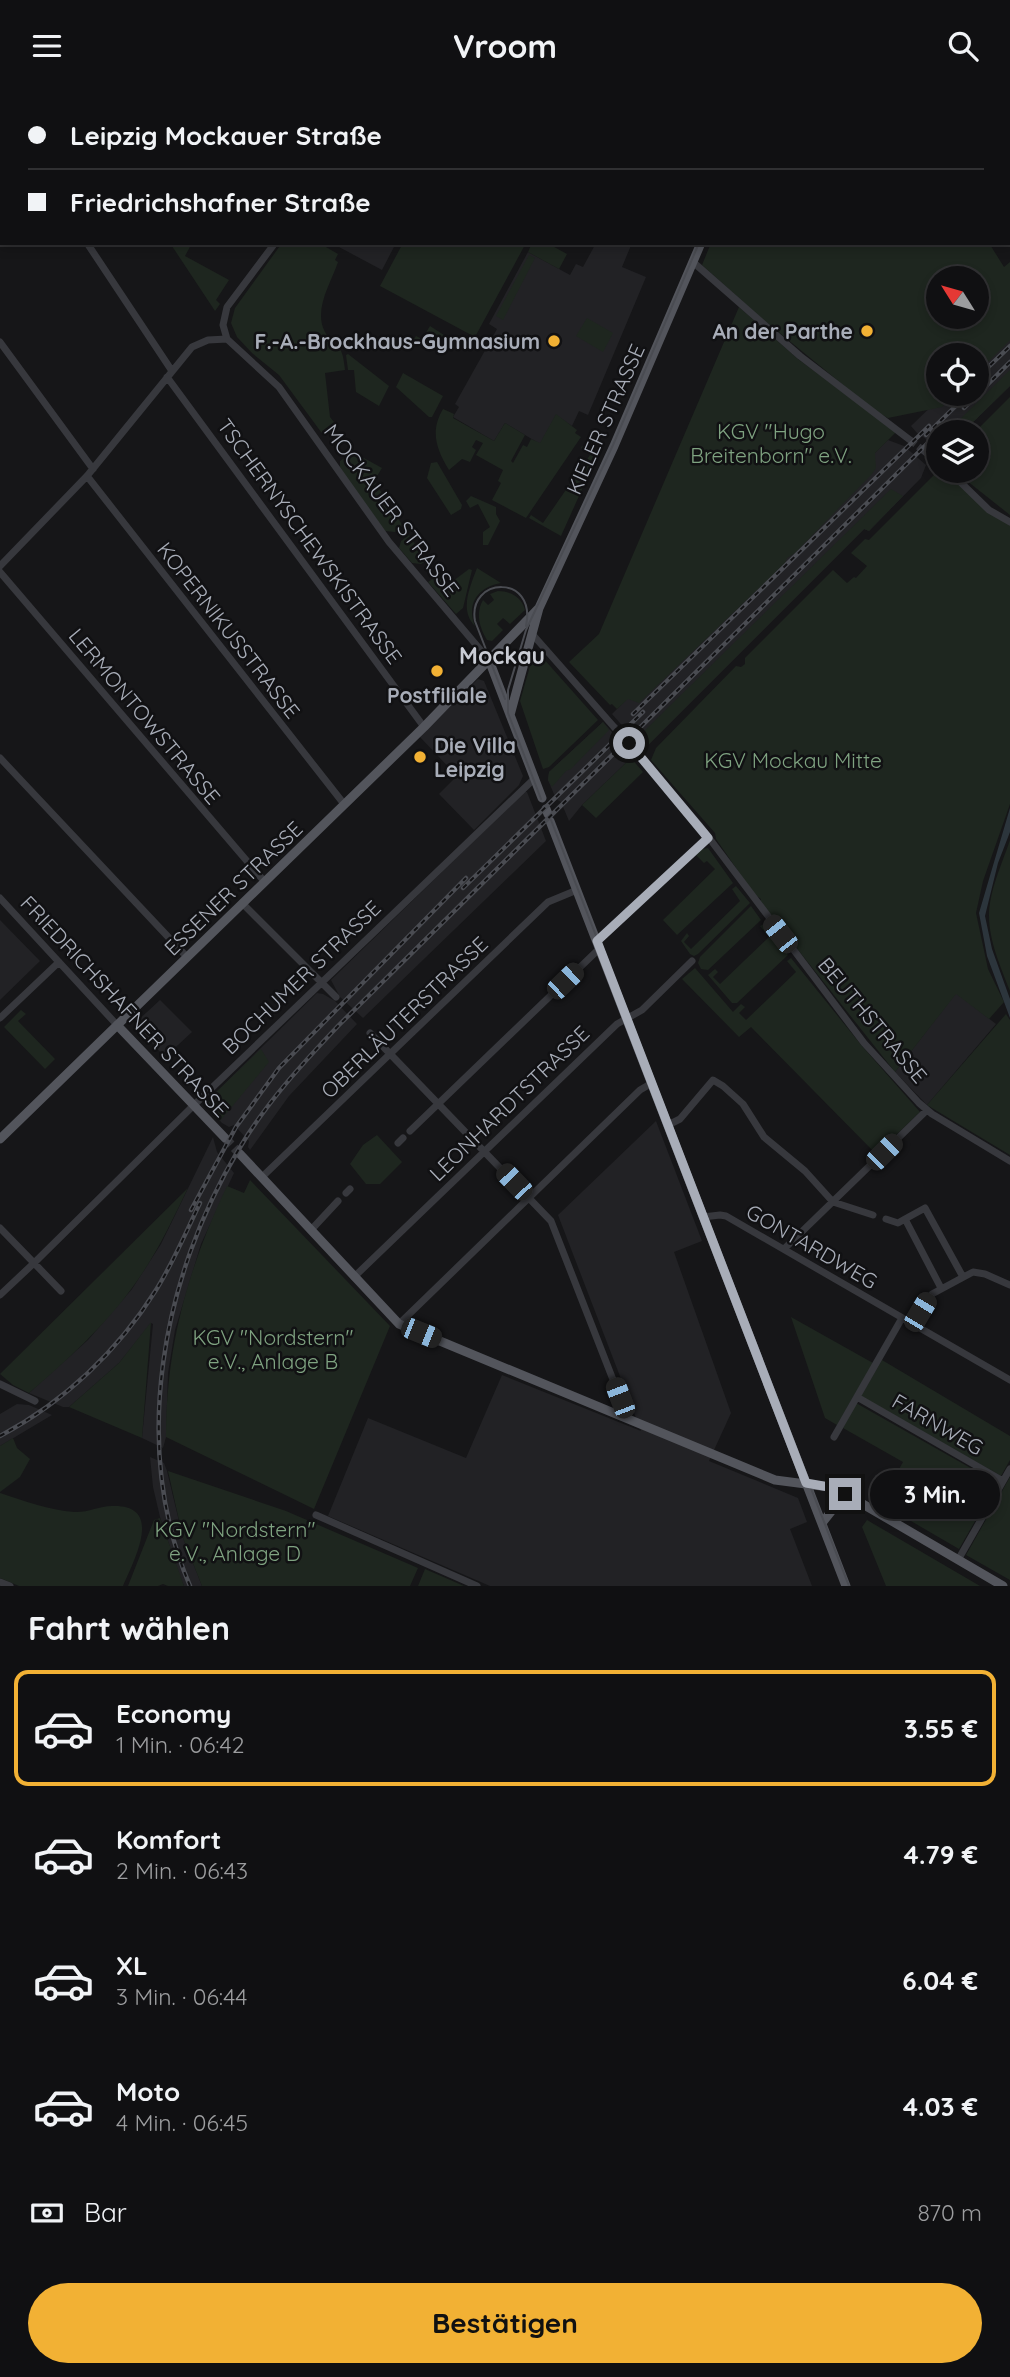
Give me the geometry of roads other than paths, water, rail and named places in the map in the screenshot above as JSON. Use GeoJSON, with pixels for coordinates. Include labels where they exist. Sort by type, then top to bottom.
{"type":"FeatureCollection","features":[{"type":"Feature","properties":{"kind":"main road","name":"KIELER STRASSE"},"geometry":{"type":"LineString","coordinates":[[510,712],[540,608],[614,446],[693,263],[697,246]]}},
{"type":"Feature","properties":{"kind":"main road","name":"KIELER STRASSE"},"geometry":{"type":"LineString","coordinates":[[489,660],[540,608]]}},
{"type":"Feature","properties":{"kind":"main road","name":"MOCKAUER STRASSE"},"geometry":{"type":"LineString","coordinates":[[489,660],[542,798]]}},
{"type":"Feature","properties":{"kind":"main road","name":"ESSENER STRASSE"},"geometry":{"type":"LineString","coordinates":[[0,1139],[424,727],[489,660]]}},
{"type":"Feature","properties":{"kind":"main road"},"geometry":{"type":"LineString","coordinates":[[548,815],[846,1586]]}},
{"type":"Feature","properties":{"kind":"main road","name":"FRIEDRICHSHAFNER STRASSE"},"geometry":{"type":"LineString","coordinates":[[117,1025],[225,1138]]}},
{"type":"Feature","properties":{"kind":"main road"},"geometry":{"type":"LineString","coordinates":[[240,1154],[399,1324],[775,1480],[829,1487],[1003,1586]]}},
{"type":"Feature","properties":{"kind":"main road"},"geometry":{"type":"LineString","coordinates":[[822,1523],[845,1494]]}},
{"type":"Feature","properties":{"kind":"street","name":"TSCHERNYSCHEWSKISTRASSE"},"geometry":{"type":"LineString","coordinates":[[88,245],[170,374],[424,727]]}},
{"type":"Feature","properties":{"kind":"street"},"geometry":{"type":"LineString","coordinates":[[1,562],[87,476],[192,347],[208,340],[227,339],[223,325],[227,307],[274,245]]}},
{"type":"Feature","properties":{"kind":"street"},"geometry":{"type":"LineString","coordinates":[[693,263],[800,356],[910,440]]}},
{"type":"Feature","properties":{"kind":"street","name":"MOCKAUER STRASSE"},"geometry":{"type":"LineString","coordinates":[[227,339],[279,387],[389,542],[489,660]]}},
{"type":"Feature","properties":{"kind":"street"},"geometry":{"type":"LineString","coordinates":[[0,342],[93,469]]}},
{"type":"Feature","properties":{"kind":"street","name":"KOPERNIKUSSTRASSE"},"geometry":{"type":"LineString","coordinates":[[87,476],[344,804]]}},
{"type":"Feature","properties":{"kind":"street"},"geometry":{"type":"LineString","coordinates":[[961,483],[989,510],[1010,521]]}},
{"type":"Feature","properties":{"kind":"street","name":"LERMONTOWSTRASSE"},"geometry":{"type":"LineString","coordinates":[[0,572],[264,881]]}},
{"type":"Feature","properties":{"kind":"street"},"geometry":{"type":"LineString","coordinates":[[533,635],[614,727]]}},
{"type":"Feature","properties":{"kind":"street","name":"BEUTHSTRASSE"},"geometry":{"type":"LineString","coordinates":[[629,743],[708,838],[864,1043],[926,1111],[1010,1161]]}},
{"type":"Feature","properties":{"kind":"street"},"geometry":{"type":"LineString","coordinates":[[0,758],[187,957]]}},
{"type":"Feature","properties":{"kind":"street","name":"BOCHUMER STRASSE"},"geometry":{"type":"LineString","coordinates":[[0,1295],[535,778]]}},
{"type":"Feature","properties":{"kind":"street"},"geometry":{"type":"LineString","coordinates":[[410,1131],[708,838]]}},
{"type":"Feature","properties":{"kind":"street","name":"OBERLÄUTERSTRASSE"},"geometry":{"type":"LineString","coordinates":[[262,1177],[548,902],[577,890]]}},
{"type":"Feature","properties":{"kind":"street","name":"FRIEDRICHSHAFNER STRASSE"},"geometry":{"type":"LineString","coordinates":[[0,898],[117,1025]]}},
{"type":"Feature","properties":{"kind":"street"},"geometry":{"type":"LineString","coordinates":[[242,903],[336,997]]}},
{"type":"Feature","properties":{"kind":"street","name":"LEONHARDTSTRASSE"},"geometry":{"type":"LineString","coordinates":[[355,1277],[617,1024],[642,1010],[692,961]]}},
{"type":"Feature","properties":{"kind":"street"},"geometry":{"type":"LineString","coordinates":[[0,1018],[59,962]]}},
{"type":"Feature","properties":{"kind":"street"},"geometry":{"type":"LineString","coordinates":[[370,1033],[551,1220],[628,1418]]}},
{"type":"Feature","properties":{"kind":"street"},"geometry":{"type":"LineString","coordinates":[[668,1125],[680,1119],[713,1080],[743,1104],[764,1137],[805,1171],[833,1202],[873,1215]]}},
{"type":"Feature","properties":{"kind":"street"},"geometry":{"type":"LineString","coordinates":[[399,1324],[640,1090],[652,1083]]}},
{"type":"Feature","properties":{"kind":"street"},"geometry":{"type":"LineString","coordinates":[[784,1249],[926,1111]]}},
{"type":"Feature","properties":{"kind":"street"},"geometry":{"type":"LineString","coordinates":[[311,1230],[338,1201]]}},
{"type":"Feature","properties":{"kind":"street"},"geometry":{"type":"LineString","coordinates":[[886,1219],[898,1223],[925,1208],[963,1277]]}},
{"type":"Feature","properties":{"kind":"street","name":"GONTARDWEG"},"geometry":{"type":"LineString","coordinates":[[703,1217],[726,1216],[1010,1380]]}},
{"type":"Feature","properties":{"kind":"street"},"geometry":{"type":"LineString","coordinates":[[905,1219],[941,1288]]}},
{"type":"Feature","properties":{"kind":"street"},"geometry":{"type":"LineString","coordinates":[[0,1228],[61,1291]]}},
{"type":"Feature","properties":{"kind":"street"},"geometry":{"type":"LineString","coordinates":[[913,1324],[932,1294],[973,1272],[1009,1282]]}},
{"type":"Feature","properties":{"kind":"street"},"geometry":{"type":"LineString","coordinates":[[834,1437],[902,1318]]}},
{"type":"Feature","properties":{"kind":"street"},"geometry":{"type":"LineString","coordinates":[[0,1384],[35,1401]]}},
{"type":"Feature","properties":{"kind":"street","name":"FARNWEG"},"geometry":{"type":"LineString","coordinates":[[857,1397],[1003,1481]]}},
{"type":"Feature","properties":{"kind":"street"},"geometry":{"type":"LineString","coordinates":[[958,1560],[1010,1469]]}},
{"type":"Feature","properties":{"kind":"street"},"geometry":{"type":"LineString","coordinates":[[316,1515],[477,1586]]}},
{"type":"Feature","properties":{"kind":"street"},"geometry":{"type":"LineString","coordinates":[[0,1582],[10,1586]]}},
{"type":"Feature","properties":{"kind":"tunnel"},"geometry":{"type":"LineString","coordinates":[[910,440],[924,451]]}},
{"type":"Feature","properties":{"kind":"tunnel"},"geometry":{"type":"LineString","coordinates":[[614,727],[629,743]]}},
{"type":"Feature","properties":{"kind":"tunnel"},"geometry":{"type":"LineString","coordinates":[[225,1138],[240,1154]]}},
{"type":"Feature","properties":{"kind":"tram line"},"geometry":{"type":"LineString","coordinates":[[541,799],[508,713],[508,690],[526,630],[613,445],[698,245]]}},
{"type":"Feature","properties":{"kind":"tram line"},"geometry":{"type":"LineString","coordinates":[[505,699],[475,621],[475,606],[481,596],[491,589],[502,587],[513,590],[522,597],[527,609],[526,626]]}},
{"type":"Feature","properties":{"kind":"tram line"},"geometry":{"type":"LineString","coordinates":[[551,820],[849,1586]]}},
{"type":"Feature","properties":{"kind":"railway"},"geometry":{"type":"LineString","coordinates":[[989,366],[1010,346]]}},
{"type":"Feature","properties":{"kind":"railway"},"geometry":{"type":"LineString","coordinates":[[964,408],[1010,362]]}},
{"type":"Feature","properties":{"kind":"railway"},"geometry":{"type":"LineString","coordinates":[[941,420],[956,406]]}},
{"type":"Feature","properties":{"kind":"railway"},"geometry":{"type":"LineString","coordinates":[[633,714],[926,429]]}},
{"type":"Feature","properties":{"kind":"railway"},"geometry":{"type":"LineString","coordinates":[[190,1586],[172,1532],[162,1477],[159,1420],[163,1363],[174,1307],[190,1252],[212,1199],[239,1149],[285,1084],[339,1025],[926,445]]}},
{"type":"Feature","properties":{"kind":"railway"},"geometry":{"type":"LineString","coordinates":[[463,888],[643,712]]}},
{"type":"Feature","properties":{"kind":"railway"},"geometry":{"type":"LineString","coordinates":[[191,1210],[236,1127],[279,1068],[466,878]]}},
{"type":"Feature","properties":{"kind":"railway"},"geometry":{"type":"LineString","coordinates":[[0,1436],[67,1391],[125,1334],[162,1280],[200,1203]]}},
{"type":"Feature","properties":{"kind":"place","name":"An der Parthe"},"geometry":{"type":"Point","coordinates":[867,331]}},
{"type":"Feature","properties":{"kind":"place","name":"F.-A.-Brockhaus-Gymnasium"},"geometry":{"type":"Point","coordinates":[554,341]}},
{"type":"Feature","properties":{"kind":"place","name":"Postfiliale"},"geometry":{"type":"Point","coordinates":[437,671]}},
{"type":"Feature","properties":{"kind":"place","name":"Die Villa Leipzig"},"geometry":{"type":"Point","coordinates":[420,757]}},
{"type":"Feature","properties":{"kind":"district","name":"Mockau"},"geometry":{"type":"Point","coordinates":[502,655]}},
{"type":"Feature","properties":{"kind":"park label","name":"KGV \"Hugo Breitenborn\" e.V."},"geometry":{"type":"Point","coordinates":[771,443]}},
{"type":"Feature","properties":{"kind":"park label","name":"KGV Mockau Mitte"},"geometry":{"type":"Point","coordinates":[793,760]}},
{"type":"Feature","properties":{"kind":"park label","name":"KGV \"Nordstern\" e.V., Anlage B"},"geometry":{"type":"Point","coordinates":[273,1349]}},
{"type":"Feature","properties":{"kind":"park label","name":"KGV \"Nordstern\" e.V., Anlage D"},"geometry":{"type":"Point","coordinates":[235,1541]}}]}
